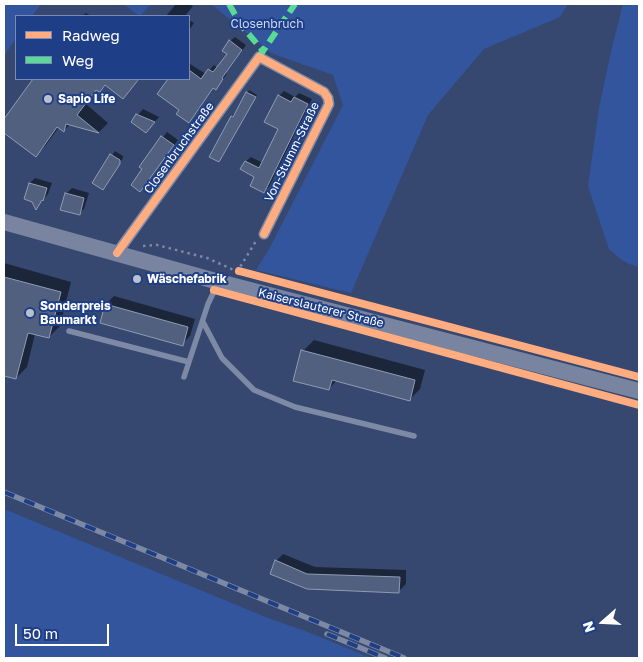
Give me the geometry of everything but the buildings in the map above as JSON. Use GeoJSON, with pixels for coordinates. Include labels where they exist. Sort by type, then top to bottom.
{"type":"FeatureCollection","features":[{"type":"Feature","properties":{"kind":"main road","name":"Kaiserslauterer Straße"},"geometry":{"type":"LineString","coordinates":[[4,222],[120,248],[219,282],[639,391]]}},
{"type":"Feature","properties":{"kind":"street","name":"Von-Stumm-Straße"},"geometry":{"type":"LineString","coordinates":[[259,57],[324,92],[329,104],[264,234]]}},
{"type":"Feature","properties":{"kind":"street","name":"Closenbruchstraße"},"geometry":{"type":"LineString","coordinates":[[120,248],[259,57]]}},
{"type":"Feature","properties":{"kind":"lane"},"geometry":{"type":"LineString","coordinates":[[184,377],[208,304],[219,282]]}},
{"type":"Feature","properties":{"kind":"lane"},"geometry":{"type":"LineString","coordinates":[[203,322],[222,358],[254,390],[295,407],[414,436]]}},
{"type":"Feature","properties":{"kind":"lane"},"geometry":{"type":"LineString","coordinates":[[69,331],[189,362]]}},
{"type":"Feature","properties":{"kind":"path"},"geometry":{"type":"LineString","coordinates":[[219,282],[239,272],[258,237],[264,234]]}},
{"type":"Feature","properties":{"kind":"path"},"geometry":{"type":"LineString","coordinates":[[120,248],[157,245],[207,258],[239,272]]}},
{"type":"Feature","properties":{"kind":"green space"},"geometry":{"type":"Polygon","coordinates":[[[4,4],[41,4],[33,15],[15,15],[15,40],[4,56],[4,4]]]}},
{"type":"Feature","properties":{"kind":"green space"},"geometry":{"type":"Polygon","coordinates":[[[123,4],[151,4],[141,15],[123,4]]]}},
{"type":"Feature","properties":{"kind":"green space","name":"Closenbruch"},"geometry":{"type":"Polygon","coordinates":[[[211,4],[568,4],[560,17],[484,49],[428,115],[351,293],[256,270],[268,251],[343,105],[333,75],[271,53],[211,4]]]}},
{"type":"Feature","properties":{"kind":"green space"},"geometry":{"type":"Polygon","coordinates":[[[623,4],[639,4],[639,267],[619,258],[609,249],[588,186],[599,108],[623,4]]]}},
{"type":"Feature","properties":{"kind":"green space"},"geometry":{"type":"Polygon","coordinates":[[[4,509],[268,618],[371,658],[4,658],[4,509]]]}},
{"type":"Feature","properties":{"kind":"railway"},"geometry":{"type":"LineString","coordinates":[[4,492],[404,658]]}},
{"type":"Feature","properties":{"kind":"railway"},"geometry":{"type":"LineString","coordinates":[[327,634],[385,658]]}},
{"type":"Feature","properties":{"kind":"marked path"},"geometry":{"type":"LineString","coordinates":[[229,4],[241,25],[263,51]]}},
{"type":"Feature","properties":{"kind":"marked path"},"geometry":{"type":"LineString","coordinates":[[259,57],[295,4]]}},
{"type":"Feature","properties":{"kind":"cycle path"},"geometry":{"type":"LineString","coordinates":[[117,253],[259,57],[324,92],[329,104],[264,234]]}},
{"type":"Feature","properties":{"kind":"cycle path"},"geometry":{"type":"LineString","coordinates":[[239,271],[639,377]]}},
{"type":"Feature","properties":{"kind":"cycle path"},"geometry":{"type":"LineString","coordinates":[[214,290],[639,405]]}},
{"type":"Feature","properties":{"kind":"place","name":"Sapio Life"},"geometry":{"type":"Point","coordinates":[48,99]}},
{"type":"Feature","properties":{"kind":"place","name":"Wäschefabrik"},"geometry":{"type":"Point","coordinates":[137,279]}},
{"type":"Feature","properties":{"kind":"place","name":"Sonderpreis Baumarkt"},"geometry":{"type":"Point","coordinates":[30,313]}}]}
